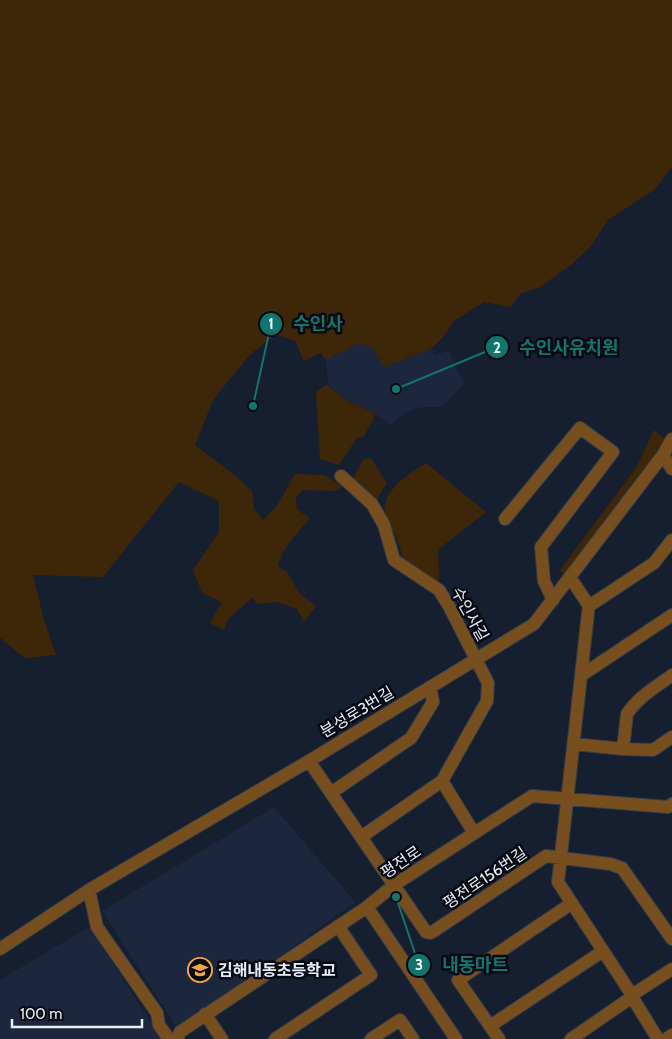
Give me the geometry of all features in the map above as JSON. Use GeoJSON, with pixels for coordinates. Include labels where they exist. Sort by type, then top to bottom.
{"type":"FeatureCollection","features":[{"type":"Feature","properties":{"kind":"street"},"geometry":{"type":"LineString","coordinates":[[505,519],[580,428],[613,452],[541,547],[544,581],[553,600]]}},
{"type":"Feature","properties":{"kind":"street","name":"분성로3번길"},"geometry":{"type":"LineString","coordinates":[[0,949],[89,890],[309,761],[534,624],[663,455],[672,438]]}},
{"type":"Feature","properties":{"kind":"street"},"geometry":{"type":"LineString","coordinates":[[663,455],[672,469]]}},
{"type":"Feature","properties":{"kind":"street","name":"수인사길"},"geometry":{"type":"LineString","coordinates":[[341,476],[372,504],[384,525],[394,560],[439,590],[488,683],[487,701],[442,781]]}},
{"type":"Feature","properties":{"kind":"street"},"geometry":{"type":"LineString","coordinates":[[588,606],[654,563],[672,540]]}},
{"type":"Feature","properties":{"kind":"street"},"geometry":{"type":"LineString","coordinates":[[570,577],[588,606],[558,882],[658,1039]]}},
{"type":"Feature","properties":{"kind":"street"},"geometry":{"type":"LineString","coordinates":[[582,675],[672,615]]}},
{"type":"Feature","properties":{"kind":"street"},"geometry":{"type":"LineString","coordinates":[[623,749],[627,714],[630,709],[639,698],[672,676]]}},
{"type":"Feature","properties":{"kind":"street"},"geometry":{"type":"LineString","coordinates":[[331,793],[411,738],[433,702],[430,687]]}},
{"type":"Feature","properties":{"kind":"street"},"geometry":{"type":"LineString","coordinates":[[574,744],[652,750],[672,736]]}},
{"type":"Feature","properties":{"kind":"street"},"geometry":{"type":"LineString","coordinates":[[309,761],[394,885]]}},
{"type":"Feature","properties":{"kind":"street"},"geometry":{"type":"LineString","coordinates":[[361,837],[442,781],[474,833]]}},
{"type":"Feature","properties":{"kind":"street","name":"평전로"},"geometry":{"type":"LineString","coordinates":[[177,1039],[180,1032],[205,1014],[366,907],[394,885],[532,796],[670,808]]}},
{"type":"Feature","properties":{"kind":"street","name":"평전로156번길"},"geometry":{"type":"LineString","coordinates":[[394,885],[423,929],[430,933],[546,856],[610,864],[622,868],[672,939]]}},
{"type":"Feature","properties":{"kind":"street"},"geometry":{"type":"LineString","coordinates":[[89,890],[97,927],[157,1013],[158,1025],[169,1039]]}},
{"type":"Feature","properties":{"kind":"street"},"geometry":{"type":"LineString","coordinates":[[499,1039],[458,980],[572,903]]}},
{"type":"Feature","properties":{"kind":"street"},"geometry":{"type":"LineString","coordinates":[[366,907],[456,1039]]}},
{"type":"Feature","properties":{"kind":"street"},"geometry":{"type":"LineString","coordinates":[[275,1039],[371,975],[338,926]]}},
{"type":"Feature","properties":{"kind":"street"},"geometry":{"type":"LineString","coordinates":[[490,1026],[603,951]]}},
{"type":"Feature","properties":{"kind":"street"},"geometry":{"type":"LineString","coordinates":[[571,1039],[672,969]]}},
{"type":"Feature","properties":{"kind":"street"},"geometry":{"type":"LineString","coordinates":[[205,1014],[222,1039]]}},
{"type":"Feature","properties":{"kind":"street"},"geometry":{"type":"LineString","coordinates":[[371,1039],[400,1020],[413,1039]]}},
{"type":"Feature","properties":{"kind":"street"},"geometry":{"type":"LineString","coordinates":[[666,1039],[672,1035]]}},
{"type":"Feature","properties":{"kind":"shaded area"},"geometry":{"type":"Polygon","coordinates":[[[0,0],[672,0],[672,167],[654,190],[608,220],[591,246],[572,264],[540,287],[520,294],[511,307],[484,302],[454,321],[444,336],[431,349],[384,367],[373,348],[359,343],[326,360],[320,353],[304,361],[295,341],[275,334],[249,356],[213,400],[195,445],[252,491],[254,508],[263,520],[278,504],[295,474],[325,475],[343,487],[333,491],[303,490],[296,497],[297,509],[310,518],[287,546],[278,566],[288,573],[300,594],[316,606],[304,622],[297,609],[277,602],[258,604],[252,598],[228,619],[224,630],[210,623],[222,602],[202,593],[193,570],[219,532],[219,501],[179,482],[103,577],[33,575],[44,620],[56,655],[25,658],[0,638],[0,0]]]}},
{"type":"Feature","properties":{"kind":"shaded area"},"geometry":{"type":"Polygon","coordinates":[[[359,342],[373,347],[385,367],[431,349],[434,355],[449,351],[465,383],[448,401],[439,407],[422,407],[404,413],[391,425],[376,414],[344,399],[328,384],[326,360],[359,342]]]}},
{"type":"Feature","properties":{"kind":"shaded area"},"geometry":{"type":"Polygon","coordinates":[[[327,384],[344,399],[376,414],[364,436],[357,438],[339,465],[320,459],[316,392],[327,384]]]}},
{"type":"Feature","properties":{"kind":"shaded area"},"geometry":{"type":"Polygon","coordinates":[[[654,430],[667,441],[565,576],[560,570],[636,468],[654,430]]]}},
{"type":"Feature","properties":{"kind":"shaded area"},"geometry":{"type":"Polygon","coordinates":[[[371,458],[387,483],[377,499],[357,484],[353,478],[363,460],[371,458]]]}},
{"type":"Feature","properties":{"kind":"shaded area"},"geometry":{"type":"Polygon","coordinates":[[[426,463],[486,512],[439,549],[438,584],[406,567],[395,533],[385,523],[385,504],[391,491],[402,480],[426,463]]]}},
{"type":"Feature","properties":{"kind":"shaded area","name":"김해내동초등학교"},"geometry":{"type":"Polygon","coordinates":[[[274,807],[355,902],[178,1030],[102,911],[274,807]]]}},
{"type":"Feature","properties":{"kind":"shaded area"},"geometry":{"type":"Polygon","coordinates":[[[89,927],[162,1039],[0,1039],[0,980],[89,927]]]}},
{"type":"Feature","properties":{"kind":"place","name":"수인사유치원"},"geometry":{"type":"Point","coordinates":[396,389]}},
{"type":"Feature","properties":{"kind":"place","name":"수인사"},"geometry":{"type":"Point","coordinates":[253,406]}},
{"type":"Feature","properties":{"kind":"place","name":"내동마트"},"geometry":{"type":"Point","coordinates":[396,897]}},
{"type":"Feature","properties":{"kind":"place","name":"김해내동초등학교"},"geometry":{"type":"Point","coordinates":[200,970]}}]}
